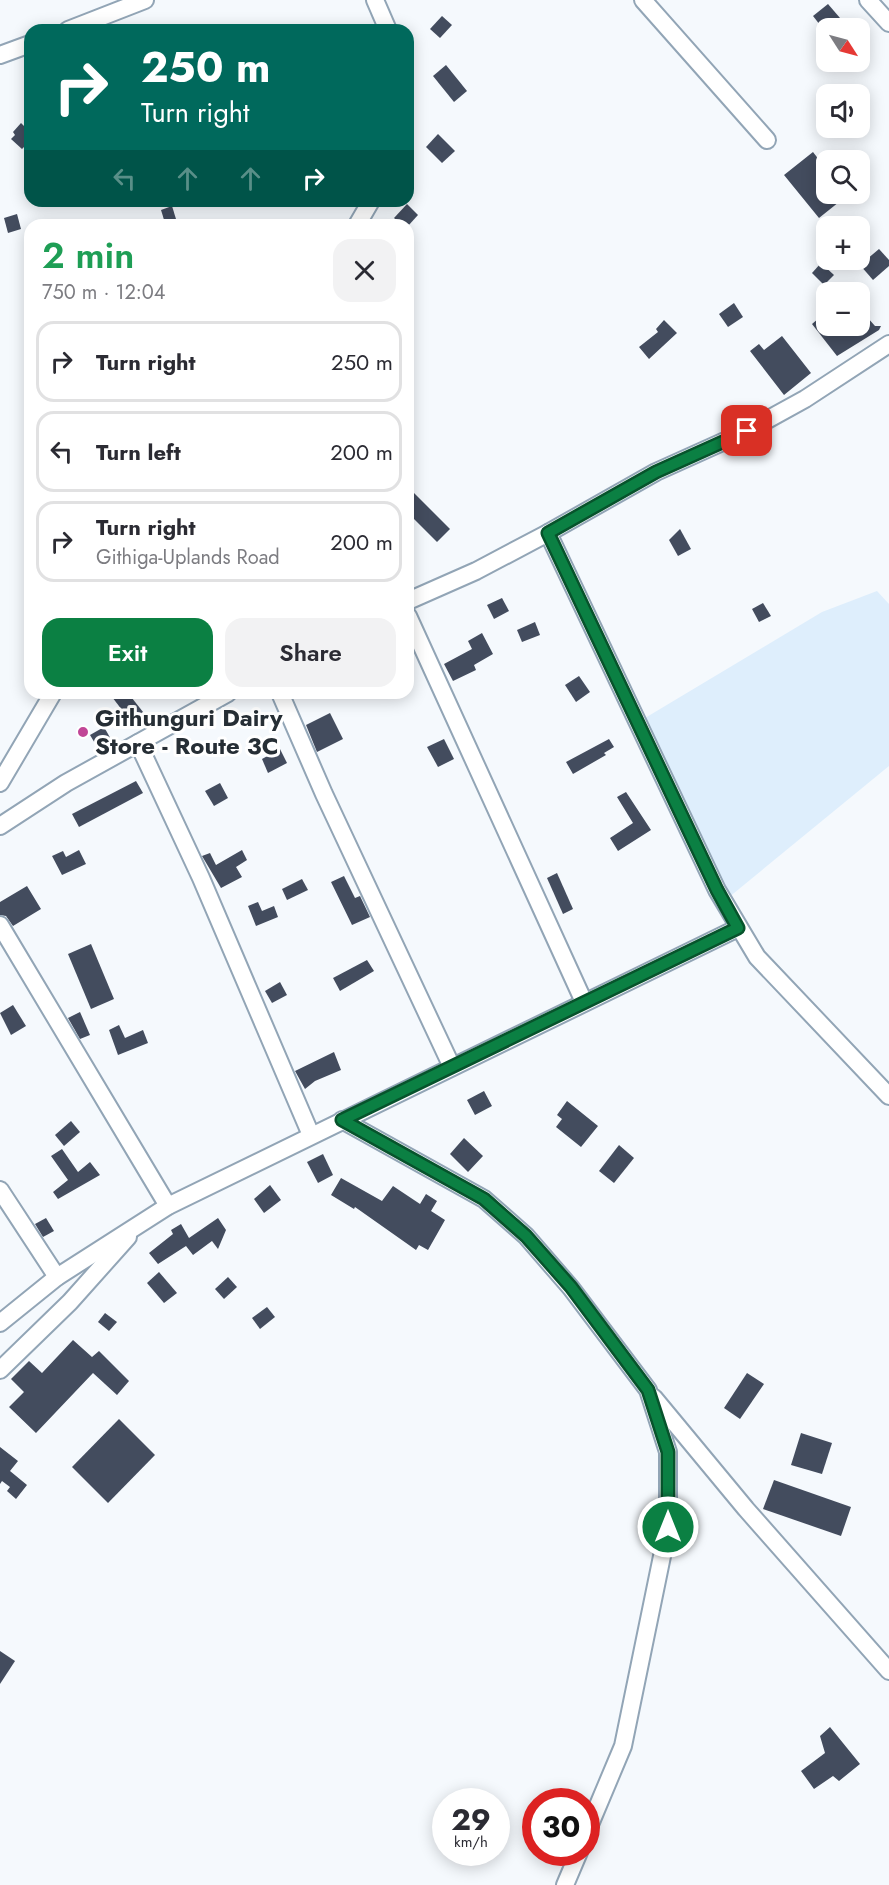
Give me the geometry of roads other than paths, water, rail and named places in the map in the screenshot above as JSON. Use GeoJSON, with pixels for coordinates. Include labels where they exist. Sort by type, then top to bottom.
{"type":"FeatureCollection","features":[{"type":"Feature","properties":{"kind":"street"},"geometry":{"type":"LineString","coordinates":[[84,24],[146,0]]}},
{"type":"Feature","properties":{"kind":"street"},"geometry":{"type":"LineString","coordinates":[[375,0],[385,24]]}},
{"type":"Feature","properties":{"kind":"street"},"geometry":{"type":"LineString","coordinates":[[643,0],[767,140]]}},
{"type":"Feature","properties":{"kind":"street"},"geometry":{"type":"LineString","coordinates":[[868,0],[889,24]]}},
{"type":"Feature","properties":{"kind":"street"},"geometry":{"type":"LineString","coordinates":[[0,55],[24,46]]}},
{"type":"Feature","properties":{"kind":"street"},"geometry":{"type":"LineString","coordinates":[[414,598],[476,571],[656,472],[747,431],[806,399],[889,344]]}},
{"type":"Feature","properties":{"kind":"street"},"geometry":{"type":"LineString","coordinates":[[548,533],[717,890],[738,928],[757,957],[889,1096]]}},
{"type":"Feature","properties":{"kind":"street"},"geometry":{"type":"LineString","coordinates":[[414,629],[584,1002]]}},
{"type":"Feature","properties":{"kind":"street"},"geometry":{"type":"LineString","coordinates":[[0,783],[49,699]]}},
{"type":"Feature","properties":{"kind":"street"},"geometry":{"type":"LineString","coordinates":[[0,826],[66,783],[217,699]]}},
{"type":"Feature","properties":{"kind":"street"},"geometry":{"type":"LineString","coordinates":[[283,699],[324,794],[452,1066]]}},
{"type":"Feature","properties":{"kind":"street"},"geometry":{"type":"LineString","coordinates":[[138,743],[201,878],[312,1135]]}},
{"type":"Feature","properties":{"kind":"street"},"geometry":{"type":"LineString","coordinates":[[0,925],[168,1206]]}},
{"type":"Feature","properties":{"kind":"street"},"geometry":{"type":"LineString","coordinates":[[0,1323],[57,1277],[168,1206],[738,928]]}},
{"type":"Feature","properties":{"kind":"street"},"geometry":{"type":"LineString","coordinates":[[342,1120],[484,1199],[526,1236],[571,1287],[648,1390],[746,1509],[889,1671]]}},
{"type":"Feature","properties":{"kind":"street"},"geometry":{"type":"LineString","coordinates":[[0,1190],[57,1277]]}},
{"type":"Feature","properties":{"kind":"street"},"geometry":{"type":"LineString","coordinates":[[0,1370],[70,1302],[139,1225]]}},
{"type":"Feature","properties":{"kind":"street"},"geometry":{"type":"LineString","coordinates":[[600,1801],[623,1746],[668,1527],[668,1452],[648,1390]]}},
{"type":"Feature","properties":{"kind":"street"},"geometry":{"type":"LineString","coordinates":[[565,1885],[573,1866]]}},
{"type":"Feature","properties":{"kind":"place","name":"Githunguri Dairy Store - Route 3C"},"geometry":{"type":"Point","coordinates":[83,732]}}]}
